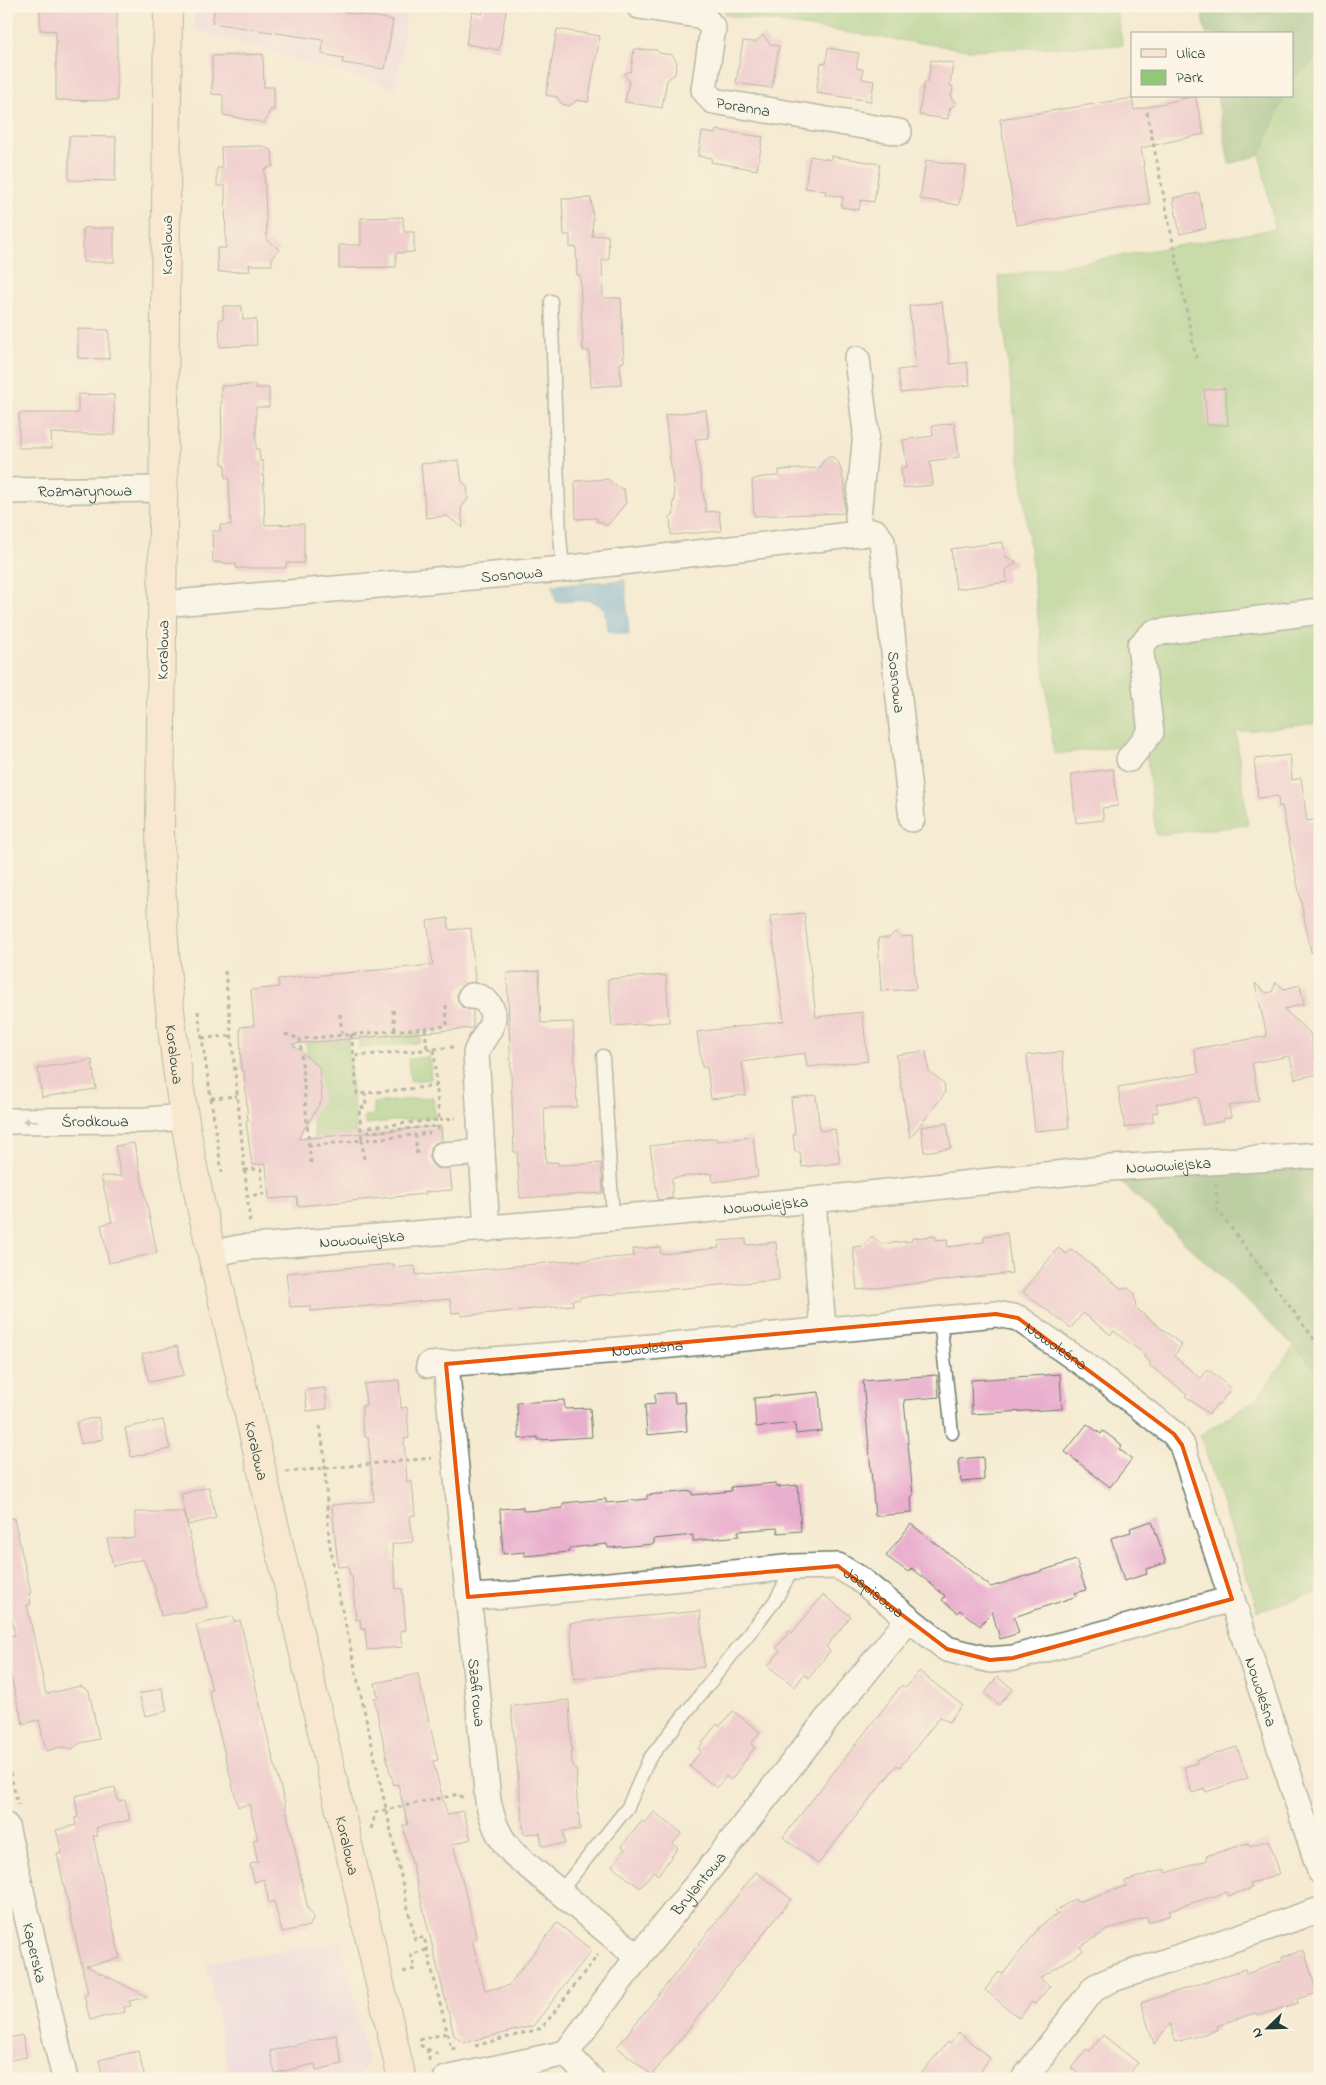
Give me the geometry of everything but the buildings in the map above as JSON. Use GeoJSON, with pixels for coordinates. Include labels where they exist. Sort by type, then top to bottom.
{"type":"FeatureCollection","features":[{"type":"Feature","properties":{"kind":"street","name":"Koralowa"},"geometry":{"type":"LineString","coordinates":[[168,6],[160,830],[162,900],[172,1036],[195,1181],[402,2079]]}},
{"type":"Feature","properties":{"kind":"street","name":"Poranna"},"geometry":{"type":"LineString","coordinates":[[639,6],[703,16],[713,28],[704,90],[713,101],[898,132]]}},
{"type":"Feature","properties":{"kind":"street"},"geometry":{"type":"LineString","coordinates":[[857,358],[866,432],[858,517],[860,534]]}},
{"type":"Feature","properties":{"kind":"street","name":"Rozmarynowa"},"geometry":{"type":"LineString","coordinates":[[6,491],[164,489]]}},
{"type":"Feature","properties":{"kind":"street","name":"Sosnowa"},"geometry":{"type":"LineString","coordinates":[[163,604],[564,569],[875,532],[882,541],[912,819]]}},
{"type":"Feature","properties":{"kind":"street"},"geometry":{"type":"LineString","coordinates":[[1129,759],[1151,732],[1140,646],[1153,633],[1320,611]]}},
{"type":"Feature","properties":{"kind":"street"},"geometry":{"type":"LineString","coordinates":[[471,996],[483,999],[488,1003],[493,1017],[490,1027],[478,1046],[476,1054],[487,1229]]}},
{"type":"Feature","properties":{"kind":"street","name":"Środkowa"},"geometry":{"type":"LineString","coordinates":[[6,1121],[147,1120],[184,1117]]}},
{"type":"Feature","properties":{"kind":"street"},"geometry":{"type":"LineString","coordinates":[[441,1144],[482,1152]]}},
{"type":"Feature","properties":{"kind":"street","name":"Nowowiejska"},"geometry":{"type":"LineString","coordinates":[[212,1254],[238,1248],[487,1229],[812,1200],[1111,1168],[1320,1155]]}},
{"type":"Feature","properties":{"kind":"street"},"geometry":{"type":"LineString","coordinates":[[812,1200],[823,1329]]}},
{"type":"Feature","properties":{"kind":"street","name":"Nowoleśna"},"geometry":{"type":"LineString","coordinates":[[437,1364],[619,1350],[823,1329],[996,1314],[1018,1318],[1092,1370],[1174,1434],[1182,1445],[1320,1871]]}},
{"type":"Feature","properties":{"kind":"street","name":"Szafirowa"},"geometry":{"type":"LineString","coordinates":[[437,1364],[455,1456],[488,1801],[493,1823],[505,1845],[559,1893],[638,1957]]}},
{"type":"Feature","properties":{"kind":"street","name":"Jaspisowa"},"geometry":{"type":"LineString","coordinates":[[468,1597],[794,1567],[838,1566],[858,1578],[947,1649],[990,1660],[1013,1658],[1232,1599]]}},
{"type":"Feature","properties":{"kind":"street","name":"Brylantowa"},"geometry":{"type":"LineString","coordinates":[[566,2053],[638,1957],[909,1619]]}},
{"type":"Feature","properties":{"kind":"street","name":"Kaperska"},"geometry":{"type":"LineString","coordinates":[[6,1826],[14,1897],[65,2079]]}},
{"type":"Feature","properties":{"kind":"street"},"geometry":{"type":"LineString","coordinates":[[1024,2079],[1095,1987],[1112,1979],[1320,1910]]}},
{"type":"Feature","properties":{"kind":"street"},"geometry":{"type":"LineString","coordinates":[[446,2079],[566,2053],[591,2079]]}},
{"type":"Feature","properties":{"kind":"lane"},"geometry":{"type":"LineString","coordinates":[[551,301],[560,536],[564,569]]}},
{"type":"Feature","properties":{"kind":"lane"},"geometry":{"type":"LineString","coordinates":[[603,1056],[613,1218]]}},
{"type":"Feature","properties":{"kind":"lane"},"geometry":{"type":"LineString","coordinates":[[940,1319],[952,1433]]}},
{"type":"Feature","properties":{"kind":"lane"},"geometry":{"type":"LineString","coordinates":[[559,1893],[628,1807],[649,1759],[775,1601],[794,1567]]}},
{"type":"Feature","properties":{"kind":"path"},"geometry":{"type":"LineString","coordinates":[[1147,112],[1196,358]]}},
{"type":"Feature","properties":{"kind":"path"},"geometry":{"type":"LineString","coordinates":[[225,971],[249,1217]]}},
{"type":"Feature","properties":{"kind":"path"},"geometry":{"type":"LineString","coordinates":[[284,1034],[300,1039],[447,1026],[446,1005]]}},
{"type":"Feature","properties":{"kind":"path"},"geometry":{"type":"LineString","coordinates":[[197,1006],[224,1180]]}},
{"type":"Feature","properties":{"kind":"path"},"geometry":{"type":"LineString","coordinates":[[393,1010],[395,1030]]}},
{"type":"Feature","properties":{"kind":"path"},"geometry":{"type":"LineString","coordinates":[[340,1014],[342,1035]]}},
{"type":"Feature","properties":{"kind":"path"},"geometry":{"type":"LineString","coordinates":[[425,1028],[427,1050]]}},
{"type":"Feature","properties":{"kind":"path"},"geometry":{"type":"LineString","coordinates":[[352,1034],[357,1094],[437,1086]]}},
{"type":"Feature","properties":{"kind":"path"},"geometry":{"type":"LineString","coordinates":[[202,1038],[231,1036]]}},
{"type":"Feature","properties":{"kind":"path"},"geometry":{"type":"LineString","coordinates":[[300,1039],[311,1163]]}},
{"type":"Feature","properties":{"kind":"path"},"geometry":{"type":"LineString","coordinates":[[354,1056],[434,1049],[439,1120],[368,1127],[369,1132],[438,1126],[441,1144]]}},
{"type":"Feature","properties":{"kind":"path"},"geometry":{"type":"LineString","coordinates":[[364,1158],[359,1108],[366,1107],[365,1093]]}},
{"type":"Feature","properties":{"kind":"path"},"geometry":{"type":"LineString","coordinates":[[211,1098],[237,1096]]}},
{"type":"Feature","properties":{"kind":"path"},"geometry":{"type":"LineString","coordinates":[[309,1146],[415,1135]]}},
{"type":"Feature","properties":{"kind":"path"},"geometry":{"type":"LineString","coordinates":[[1215,1163],[1217,1209],[1320,1347]]}},
{"type":"Feature","properties":{"kind":"path"},"geometry":{"type":"LineString","coordinates":[[244,1170],[260,1169],[263,1194],[247,1196]]}},
{"type":"Feature","properties":{"kind":"path"},"geometry":{"type":"LineString","coordinates":[[320,1426],[325,1469],[329,1539],[336,1582],[415,1940],[424,1937],[451,2048],[457,2051],[542,2028],[598,1955],[594,1946]]}},
{"type":"Feature","properties":{"kind":"path"},"geometry":{"type":"LineString","coordinates":[[283,1472],[455,1456]]}},
{"type":"Feature","properties":{"kind":"path"},"geometry":{"type":"LineString","coordinates":[[372,1826],[376,1812],[385,1809],[459,1794],[464,1801]]}},
{"type":"Feature","properties":{"kind":"path"},"geometry":{"type":"LineString","coordinates":[[401,1972],[415,1969],[411,1954],[427,1950]]}},
{"type":"Feature","properties":{"kind":"path"},"geometry":{"type":"LineString","coordinates":[[416,2041],[447,2033]]}},
{"type":"Feature","properties":{"kind":"highlighted area"},"geometry":{"type":"Polygon","coordinates":[[[996,1314],[1018,1318],[1174,1434],[1182,1445],[1232,1599],[1013,1658],[990,1660],[947,1649],[838,1566],[468,1597],[446,1364],[996,1314]]]}},
{"type":"Feature","properties":{"kind":"shaded area"},"geometry":{"type":"Polygon","coordinates":[[[194,6],[408,6],[396,89],[194,29],[194,6]]]}},
{"type":"Feature","properties":{"kind":"shaded area"},"geometry":{"type":"Polygon","coordinates":[[[342,1942],[368,2062],[364,2070],[356,2077],[348,2079],[230,2079],[206,1962],[342,1942]]]}},
{"type":"Feature","properties":{"kind":"green space"},"geometry":{"type":"Polygon","coordinates":[[[725,6],[1115,6],[1123,45],[969,50],[725,15],[725,6]]]}},
{"type":"Feature","properties":{"kind":"green space"},"geometry":{"type":"Polygon","coordinates":[[[1206,6],[1320,6],[1320,56],[1294,77],[1294,32],[1206,32],[1202,16],[1206,6]]]}},
{"type":"Feature","properties":{"kind":"green space"},"geometry":{"type":"Polygon","coordinates":[[[1320,6],[1320,723],[1236,732],[1248,825],[1156,835],[1147,759],[1127,746],[1054,754],[998,277],[1275,229],[1248,98],[1294,98],[1294,32],[1320,6]]]}},
{"type":"Feature","properties":{"kind":"green space"},"geometry":{"type":"Polygon","coordinates":[[[1217,98],[1283,98],[1260,155],[1229,164],[1217,98]]]}},
{"type":"Feature","properties":{"kind":"green space"},"geometry":{"type":"Polygon","coordinates":[[[420,1033],[421,1043],[359,1048],[358,1038],[420,1033]]]}},
{"type":"Feature","properties":{"kind":"green space"},"geometry":{"type":"Polygon","coordinates":[[[348,1039],[356,1134],[314,1138],[306,1043],[348,1039]]]}},
{"type":"Feature","properties":{"kind":"green space"},"geometry":{"type":"Polygon","coordinates":[[[429,1057],[431,1079],[410,1081],[408,1059],[429,1057]]]}},
{"type":"Feature","properties":{"kind":"green space"},"geometry":{"type":"Polygon","coordinates":[[[433,1097],[435,1117],[365,1124],[364,1116],[374,1115],[373,1103],[433,1097]]]}},
{"type":"Feature","properties":{"kind":"green space"},"geometry":{"type":"Polygon","coordinates":[[[1320,1167],[1320,1373],[1118,1179],[1320,1167]]]}},
{"type":"Feature","properties":{"kind":"green space"},"geometry":{"type":"Polygon","coordinates":[[[1294,1346],[1320,1373],[1320,1591],[1258,1611],[1200,1435],[1258,1398],[1294,1346]]]}},
{"type":"Feature","properties":{"kind":"water"},"geometry":{"type":"Polygon","coordinates":[[[625,580],[629,635],[608,632],[604,608],[590,600],[556,602],[552,585],[625,580]]]}}]}
